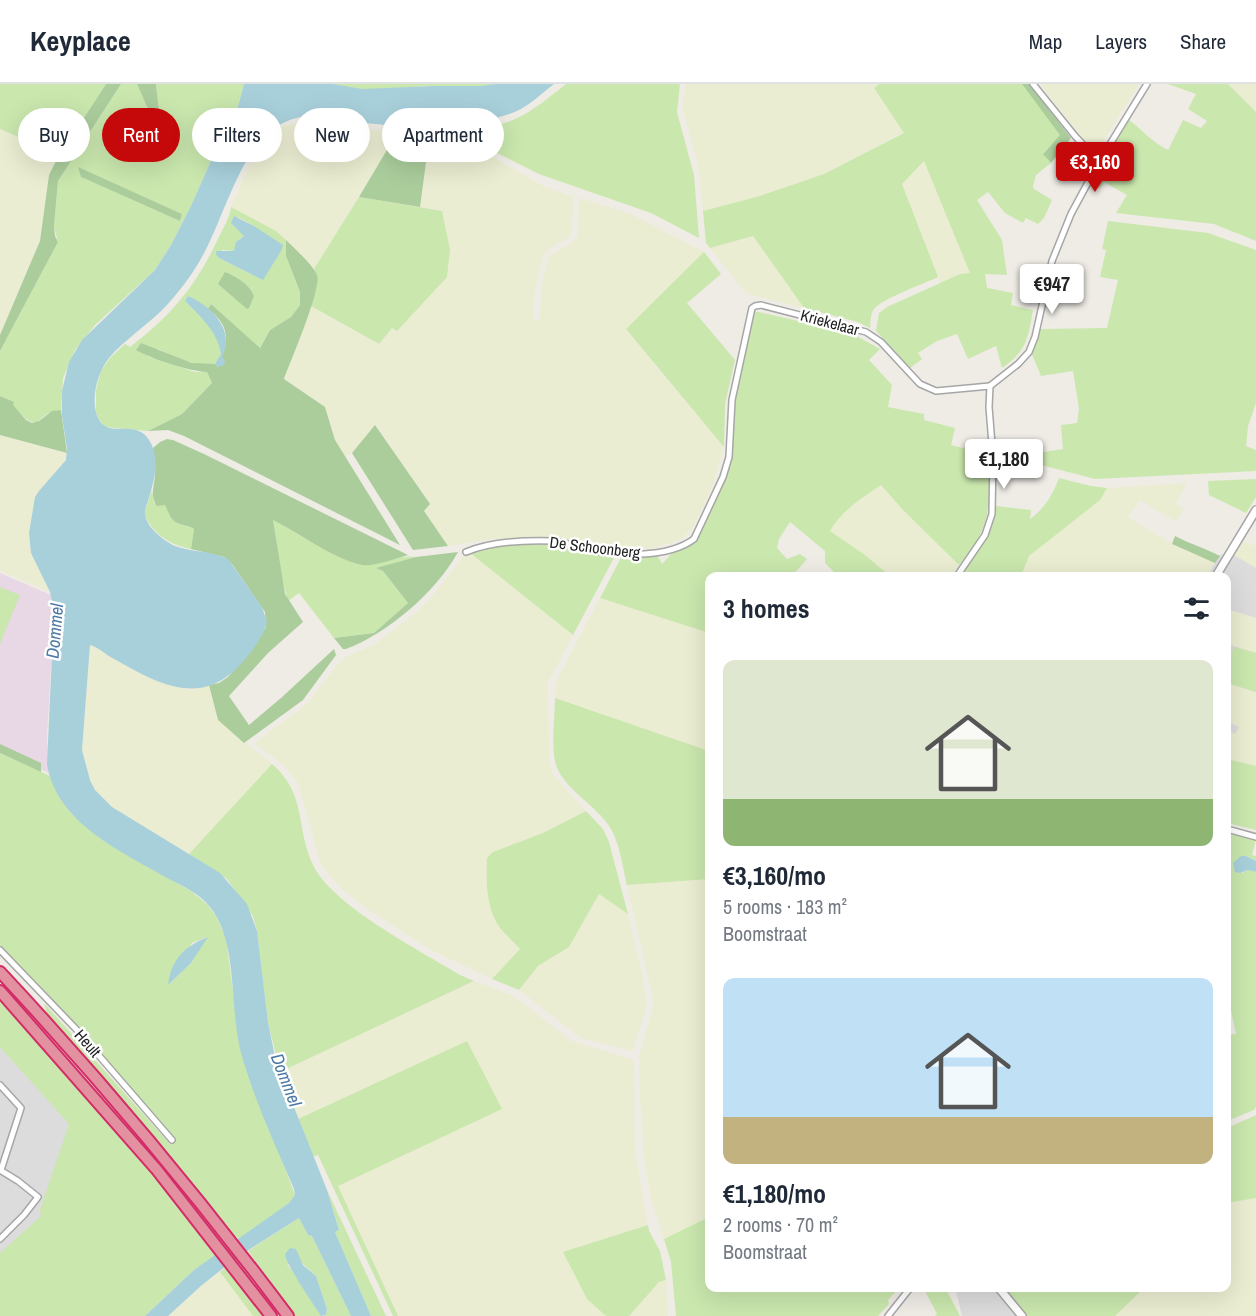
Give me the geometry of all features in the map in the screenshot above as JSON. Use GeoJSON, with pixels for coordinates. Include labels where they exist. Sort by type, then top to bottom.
{"type":"FeatureCollection","features":[{"type":"Feature","properties":{"kind":"highway"},"geometry":{"type":"LineString","coordinates":[[0,972],[111,1093],[231,1241],[288,1316]]}},
{"type":"Feature","properties":{"kind":"highway"},"geometry":{"type":"LineString","coordinates":[[0,991],[157,1170],[271,1316]]}},
{"type":"Feature","properties":{"kind":"street"},"geometry":{"type":"LineString","coordinates":[[1034,84],[1099,162]]}},
{"type":"Feature","properties":{"kind":"street"},"geometry":{"type":"LineString","coordinates":[[960,572],[985,535],[992,514],[993,457],[988,407],[990,386],[1018,364],[1029,352],[1035,337],[1052,261],[1064,230],[1099,162],[1147,84]]}},
{"type":"Feature","properties":{"kind":"street","name":"Kriekelaar"},"geometry":{"type":"LineString","coordinates":[[755,306],[761,305],[866,332],[881,342],[920,384],[936,391],[990,386]]}},
{"type":"Feature","properties":{"kind":"street","name":"De Schoonberg"},"geometry":{"type":"LineString","coordinates":[[466,552],[479,546],[501,543],[555,541],[586,549],[642,555],[686,545],[694,539],[723,477],[729,457],[732,400],[752,308],[755,306]]}},
{"type":"Feature","properties":{"kind":"street"},"geometry":{"type":"LineString","coordinates":[[1218,572],[1256,510]]}},
{"type":"Feature","properties":{"kind":"street"},"geometry":{"type":"LineString","coordinates":[[1231,830],[1256,837]]}},
{"type":"Feature","properties":{"kind":"street","name":"Heult"},"geometry":{"type":"LineString","coordinates":[[0,950],[75,1028],[172,1140]]}},
{"type":"Feature","properties":{"kind":"street"},"geometry":{"type":"LineString","coordinates":[[0,1085],[21,1108],[1,1170],[38,1197],[0,1239]]}},
{"type":"Feature","properties":{"kind":"street"},"geometry":{"type":"LineString","coordinates":[[888,1316],[907,1292]]}},
{"type":"Feature","properties":{"kind":"street"},"geometry":{"type":"LineString","coordinates":[[1002,1292],[1022,1316]]}},
{"type":"Feature","properties":{"kind":"shaded area"},"geometry":{"type":"Polygon","coordinates":[[[1242,548],[1256,559],[1256,765],[1231,760],[1231,572],[1186,572],[1191,564],[1242,548]]]}},
{"type":"Feature","properties":{"kind":"shaded area"},"geometry":{"type":"Polygon","coordinates":[[[0,573],[51,595],[54,611],[47,738],[49,773],[0,751],[0,573]]]}},
{"type":"Feature","properties":{"kind":"shaded area"},"geometry":{"type":"Polygon","coordinates":[[[0,1031],[147,1192],[0,1260],[0,1031]]]}},
{"type":"Feature","properties":{"kind":"shaded area"},"geometry":{"type":"Polygon","coordinates":[[[956,1292],[1102,1292],[1117,1316],[962,1316],[956,1292]]]}},
{"type":"Feature","properties":{"kind":"green space"},"geometry":{"type":"Polygon","coordinates":[[[0,84],[106,84],[90,109],[18,108],[18,137],[0,129],[0,84]]]}},
{"type":"Feature","properties":{"kind":"green space"},"geometry":{"type":"Polygon","coordinates":[[[106,84],[121,84],[105,108],[102,108],[102,113],[90,132],[90,109],[106,84]]]}},
{"type":"Feature","properties":{"kind":"green space"},"geometry":{"type":"Polygon","coordinates":[[[121,84],[137,84],[148,108],[105,108],[121,84]]]}},
{"type":"Feature","properties":{"kind":"green space"},"geometry":{"type":"Polygon","coordinates":[[[137,84],[156,84],[159,108],[148,108],[137,84]]]}},
{"type":"Feature","properties":{"kind":"green space"},"geometry":{"type":"Polygon","coordinates":[[[156,84],[244,84],[238,108],[192,108],[192,162],[210,162],[191,206],[155,270],[95,325],[75,350],[63,378],[61,410],[52,412],[34,422],[22,415],[12,405],[13,402],[0,396],[0,351],[58,242],[54,226],[58,181],[70,162],[90,162],[90,132],[102,113],[102,162],[180,162],[180,108],[159,108],[156,84]],[[79,168],[81,177],[180,221],[182,214],[79,168]]]}},
{"type":"Feature","properties":{"kind":"green space"},"geometry":{"type":"Polygon","coordinates":[[[333,84],[496,84],[358,89],[333,84]]]}},
{"type":"Feature","properties":{"kind":"green space"},"geometry":{"type":"Polygon","coordinates":[[[566,84],[680,84],[677,112],[694,175],[699,238],[651,213],[539,174],[504,156],[504,123],[542,103],[566,84]]]}},
{"type":"Feature","properties":{"kind":"green space"},"geometry":{"type":"Polygon","coordinates":[[[686,84],[879,84],[874,89],[904,132],[824,174],[760,196],[703,211],[698,165],[682,106],[686,84]]]}},
{"type":"Feature","properties":{"kind":"green space"},"geometry":{"type":"Polygon","coordinates":[[[879,84],[1022,84],[1061,135],[1043,153],[1051,163],[1036,175],[1033,186],[1034,189],[1052,200],[1044,218],[1038,224],[1026,218],[1023,223],[1005,213],[988,192],[977,200],[1002,240],[1007,275],[985,274],[987,288],[1013,293],[1011,305],[1033,310],[1025,343],[1017,356],[1002,368],[996,346],[968,359],[957,334],[937,341],[918,353],[922,359],[910,368],[876,331],[879,313],[887,307],[960,274],[970,273],[924,161],[902,184],[938,277],[879,305],[872,313],[870,328],[858,322],[804,308],[753,236],[710,248],[706,243],[703,211],[760,196],[824,174],[904,133],[874,88],[879,84]]]}},
{"type":"Feature","properties":{"kind":"green space"},"geometry":{"type":"Polygon","coordinates":[[[1022,84],[1029,84],[1071,138],[1051,163],[1043,154],[1060,135],[1022,84]]]}},
{"type":"Feature","properties":{"kind":"green space"},"geometry":{"type":"Polygon","coordinates":[[[1040,84],[1139,84],[1095,154],[1040,84]]]}},
{"type":"Feature","properties":{"kind":"green space"},"geometry":{"type":"Polygon","coordinates":[[[1168,84],[1228,84],[1256,112],[1256,241],[1214,224],[1116,213],[1127,195],[1104,182],[1100,188],[1089,182],[1128,119],[1152,140],[1168,150],[1183,120],[1201,128],[1207,121],[1188,109],[1196,94],[1168,84]]]}},
{"type":"Feature","properties":{"kind":"green space"},"geometry":{"type":"Polygon","coordinates":[[[1228,84],[1256,84],[1256,112],[1228,84]]]}},
{"type":"Feature","properties":{"kind":"green space"},"geometry":{"type":"Polygon","coordinates":[[[294,124],[294,162],[370,162],[370,130],[382,131],[382,159],[314,269],[276,231],[231,207],[253,162],[282,162],[283,126],[294,124]]]}},
{"type":"Feature","properties":{"kind":"green space"},"geometry":{"type":"Polygon","coordinates":[[[0,129],[18,137],[18,162],[56,162],[49,175],[40,241],[0,335],[0,129]]]}},
{"type":"Feature","properties":{"kind":"green space"},"geometry":{"type":"Polygon","coordinates":[[[382,158],[382,162],[426,162],[420,207],[359,197],[382,158]]]}},
{"type":"Feature","properties":{"kind":"green space"},"geometry":{"type":"Polygon","coordinates":[[[924,161],[971,273],[960,274],[940,283],[902,183],[924,161]]]}},
{"type":"Feature","properties":{"kind":"green space"},"geometry":{"type":"Polygon","coordinates":[[[56,162],[70,162],[58,181],[54,226],[58,242],[0,351],[0,335],[40,241],[49,175],[56,162]]]}},
{"type":"Feature","properties":{"kind":"green space"},"geometry":{"type":"Polygon","coordinates":[[[426,162],[502,162],[543,186],[574,197],[571,234],[547,250],[543,256],[533,301],[533,320],[539,320],[543,277],[549,256],[573,242],[577,236],[579,198],[631,214],[704,252],[626,330],[724,447],[705,503],[694,525],[682,539],[654,548],[622,549],[545,537],[492,539],[448,546],[424,511],[430,505],[376,425],[345,458],[335,440],[325,407],[284,379],[311,306],[379,344],[392,328],[397,331],[442,211],[420,207],[426,162]]]}},
{"type":"Feature","properties":{"kind":"green space"},"geometry":{"type":"Polygon","coordinates":[[[78,167],[182,214],[180,221],[81,177],[78,167]]]}},
{"type":"Feature","properties":{"kind":"green space"},"geometry":{"type":"Polygon","coordinates":[[[359,197],[442,211],[450,250],[447,277],[397,331],[392,328],[379,344],[311,306],[317,283],[314,269],[359,197]]]}},
{"type":"Feature","properties":{"kind":"green space"},"geometry":{"type":"Polygon","coordinates":[[[231,207],[276,231],[286,240],[286,256],[300,292],[300,305],[291,317],[270,330],[259,349],[211,304],[208,309],[188,296],[185,301],[204,320],[220,345],[221,353],[217,363],[199,364],[158,349],[147,356],[195,372],[207,372],[212,383],[182,414],[148,431],[105,427],[96,412],[96,390],[101,371],[110,358],[125,344],[130,347],[158,324],[181,300],[209,257],[231,207]],[[238,217],[244,236],[239,239],[234,251],[222,250],[219,258],[251,274],[281,251],[254,226],[238,217]]]}},
{"type":"Feature","properties":{"kind":"green space"},"geometry":{"type":"Polygon","coordinates":[[[1108,221],[1208,233],[1256,250],[1256,403],[1248,426],[1246,446],[1256,450],[1256,471],[1095,479],[1026,461],[1025,455],[1063,449],[1061,425],[1077,423],[1079,409],[1073,371],[1041,376],[1032,354],[1040,329],[1107,328],[1118,280],[1100,277],[1106,250],[1102,249],[1108,221]]]}},
{"type":"Feature","properties":{"kind":"green space"},"geometry":{"type":"Polygon","coordinates":[[[753,236],[804,308],[744,291],[710,248],[753,236]]]}},
{"type":"Feature","properties":{"kind":"green space"},"geometry":{"type":"Polygon","coordinates":[[[286,240],[312,266],[317,275],[317,283],[310,310],[284,379],[325,407],[335,440],[400,545],[184,436],[168,430],[148,431],[182,414],[212,383],[207,372],[170,364],[136,350],[141,343],[192,363],[215,364],[218,367],[226,335],[221,322],[208,309],[211,304],[260,348],[270,330],[291,317],[300,305],[300,292],[286,256],[286,240]]]}},
{"type":"Feature","properties":{"kind":"green space"},"geometry":{"type":"Polygon","coordinates":[[[704,252],[721,274],[687,303],[735,360],[725,404],[724,447],[626,329],[704,252]]]}},
{"type":"Feature","properties":{"kind":"green space"},"geometry":{"type":"Polygon","coordinates":[[[225,272],[242,281],[252,292],[254,296],[249,308],[247,309],[218,284],[225,272]]]}},
{"type":"Feature","properties":{"kind":"green space"},"geometry":{"type":"Polygon","coordinates":[[[754,311],[851,333],[880,349],[869,360],[892,385],[888,407],[924,414],[924,420],[955,428],[951,445],[987,454],[988,508],[987,517],[979,536],[959,565],[881,485],[846,511],[830,531],[885,572],[834,572],[825,563],[825,551],[790,522],[779,539],[777,548],[787,559],[800,554],[807,559],[796,572],[705,572],[705,632],[600,598],[622,556],[657,555],[662,564],[675,550],[693,540],[729,461],[733,404],[754,311]]]}},
{"type":"Feature","properties":{"kind":"green space"},"geometry":{"type":"Polygon","coordinates":[[[0,396],[14,402],[13,405],[26,420],[32,423],[39,421],[52,411],[61,410],[67,453],[0,435],[0,396]]]}},
{"type":"Feature","properties":{"kind":"green space"},"geometry":{"type":"Polygon","coordinates":[[[375,425],[430,504],[424,511],[448,546],[413,550],[352,453],[375,425]]]}},
{"type":"Feature","properties":{"kind":"green space"},"geometry":{"type":"Polygon","coordinates":[[[0,435],[67,453],[66,460],[35,497],[29,533],[31,553],[50,592],[0,571],[0,435]]]}},
{"type":"Feature","properties":{"kind":"green space"},"geometry":{"type":"Polygon","coordinates":[[[167,439],[204,454],[408,555],[378,564],[362,565],[340,558],[273,520],[285,594],[303,622],[268,653],[229,696],[249,725],[334,649],[336,655],[303,700],[244,743],[218,720],[209,685],[219,683],[228,677],[252,650],[266,627],[265,612],[232,564],[224,557],[191,549],[194,529],[174,521],[165,505],[157,506],[153,494],[155,467],[153,448],[167,439]]]}},
{"type":"Feature","properties":{"kind":"green space"},"geometry":{"type":"Polygon","coordinates":[[[1059,478],[1107,488],[1100,500],[1029,556],[1023,572],[966,572],[964,570],[980,548],[993,524],[996,506],[1031,510],[1030,519],[1040,510],[1054,490],[1059,478]]]}},
{"type":"Feature","properties":{"kind":"green space"},"geometry":{"type":"Polygon","coordinates":[[[1256,479],[1256,497],[1246,513],[1209,495],[1208,481],[1256,479]]]}},
{"type":"Feature","properties":{"kind":"green space"},"geometry":{"type":"Polygon","coordinates":[[[1187,483],[1176,504],[1184,509],[1176,522],[1140,500],[1128,517],[1171,543],[1215,563],[1209,572],[1022,572],[1028,556],[1100,500],[1107,488],[1187,483]]]}},
{"type":"Feature","properties":{"kind":"green space"},"geometry":{"type":"Polygon","coordinates":[[[881,485],[959,565],[954,572],[885,572],[830,531],[836,520],[881,485]]]}},
{"type":"Feature","properties":{"kind":"green space"},"geometry":{"type":"Polygon","coordinates":[[[152,490],[154,503],[165,504],[174,521],[194,529],[191,549],[163,538],[152,528],[144,514],[152,490]]]}},
{"type":"Feature","properties":{"kind":"green space"},"geometry":{"type":"Polygon","coordinates":[[[273,519],[319,546],[357,564],[365,565],[403,557],[416,557],[377,568],[383,571],[408,603],[374,633],[334,638],[299,593],[288,601],[281,576],[273,519]]]}},
{"type":"Feature","properties":{"kind":"green space"},"geometry":{"type":"Polygon","coordinates":[[[1175,536],[1220,556],[1215,563],[1172,544],[1175,536]]]}},
{"type":"Feature","properties":{"kind":"green space"},"geometry":{"type":"Polygon","coordinates":[[[1241,541],[1256,546],[1256,568],[1232,554],[1241,541]]]}},
{"type":"Feature","properties":{"kind":"green space"},"geometry":{"type":"Polygon","coordinates":[[[545,543],[615,556],[573,635],[469,552],[480,548],[545,543]]]}},
{"type":"Feature","properties":{"kind":"green space"},"geometry":{"type":"Polygon","coordinates":[[[458,552],[437,582],[410,610],[394,622],[346,649],[343,649],[334,638],[374,633],[408,603],[383,571],[376,568],[416,557],[458,552]]]}},
{"type":"Feature","properties":{"kind":"green space"},"geometry":{"type":"Polygon","coordinates":[[[469,552],[573,635],[548,682],[549,754],[554,776],[586,811],[543,833],[493,852],[520,949],[492,979],[431,950],[367,909],[341,888],[321,865],[298,783],[284,765],[256,745],[256,742],[308,703],[336,666],[346,657],[375,644],[419,610],[464,555],[469,552]]]}},
{"type":"Feature","properties":{"kind":"green space"},"geometry":{"type":"Polygon","coordinates":[[[0,587],[20,595],[0,644],[0,587]]]}},
{"type":"Feature","properties":{"kind":"green space"},"geometry":{"type":"Polygon","coordinates":[[[600,598],[705,632],[705,750],[555,698],[556,683],[600,598]]]}},
{"type":"Feature","properties":{"kind":"green space"},"geometry":{"type":"Polygon","coordinates":[[[1231,610],[1256,618],[1256,653],[1231,645],[1231,610]]]}},
{"type":"Feature","properties":{"kind":"green space"},"geometry":{"type":"Polygon","coordinates":[[[90,645],[141,674],[168,685],[186,689],[209,685],[218,720],[272,764],[189,854],[112,807],[95,790],[90,780],[82,750],[90,645]]]}},
{"type":"Feature","properties":{"kind":"green space"},"geometry":{"type":"Polygon","coordinates":[[[1235,647],[1256,653],[1256,692],[1231,684],[1231,654],[1235,647]]]}},
{"type":"Feature","properties":{"kind":"green space"},"geometry":{"type":"Polygon","coordinates":[[[1231,684],[1256,692],[1256,766],[1231,760],[1231,732],[1235,734],[1239,727],[1231,723],[1231,684]]]}},
{"type":"Feature","properties":{"kind":"green space"},"geometry":{"type":"Polygon","coordinates":[[[555,698],[705,750],[705,879],[627,885],[615,837],[601,816],[561,776],[555,761],[553,743],[555,698]]]}},
{"type":"Feature","properties":{"kind":"green space"},"geometry":{"type":"Polygon","coordinates":[[[0,744],[41,763],[41,772],[0,753],[0,744]]]}},
{"type":"Feature","properties":{"kind":"green space"},"geometry":{"type":"Polygon","coordinates":[[[0,753],[50,776],[56,791],[70,812],[89,829],[119,850],[191,891],[208,905],[216,916],[226,938],[241,1051],[295,1195],[289,1203],[239,1240],[237,1237],[235,1239],[134,1114],[47,1015],[44,1003],[171,1145],[175,1142],[164,1127],[92,1042],[0,945],[0,753]],[[207,937],[192,943],[169,984],[191,963],[207,937]]]}},
{"type":"Feature","properties":{"kind":"green space"},"geometry":{"type":"Polygon","coordinates":[[[1231,760],[1256,766],[1256,830],[1231,824],[1231,760]]]}},
{"type":"Feature","properties":{"kind":"green space"},"geometry":{"type":"Polygon","coordinates":[[[272,764],[291,788],[296,800],[308,853],[314,867],[325,882],[340,897],[380,927],[474,981],[280,1072],[268,1022],[257,931],[253,916],[227,879],[189,854],[272,764]]]}},
{"type":"Feature","properties":{"kind":"green space"},"geometry":{"type":"Polygon","coordinates":[[[586,811],[603,829],[609,842],[628,914],[599,894],[569,947],[538,966],[519,990],[492,979],[520,949],[500,928],[489,904],[487,858],[493,852],[543,833],[586,811]]]}},
{"type":"Feature","properties":{"kind":"green space"},"geometry":{"type":"Polygon","coordinates":[[[1231,833],[1256,839],[1252,855],[1256,856],[1256,861],[1246,856],[1234,863],[1242,873],[1248,870],[1256,872],[1256,1107],[1254,1110],[1231,1119],[1231,1035],[1236,1034],[1231,1011],[1231,833]]]}},
{"type":"Feature","properties":{"kind":"green space"},"geometry":{"type":"Polygon","coordinates":[[[705,879],[705,1219],[664,1239],[652,1203],[644,1159],[640,1096],[639,1057],[653,999],[627,885],[705,879]]]}},
{"type":"Feature","properties":{"kind":"green space"},"geometry":{"type":"Polygon","coordinates":[[[599,894],[628,914],[642,973],[647,1005],[633,1051],[581,1038],[519,990],[538,966],[569,947],[599,894]]]}},
{"type":"Feature","properties":{"kind":"green space"},"geometry":{"type":"Polygon","coordinates":[[[474,981],[512,995],[572,1041],[634,1060],[635,1150],[648,1225],[563,1252],[587,1299],[606,1316],[398,1316],[338,1185],[501,1109],[346,1097],[298,1119],[280,1072],[474,981]]]}},
{"type":"Feature","properties":{"kind":"green space"},"geometry":{"type":"Polygon","coordinates":[[[0,1000],[129,1145],[217,1256],[194,1270],[145,1316],[0,1316],[0,1253],[41,1216],[40,1210],[69,1124],[0,1047],[0,1000]]]}},
{"type":"Feature","properties":{"kind":"green space"},"geometry":{"type":"Polygon","coordinates":[[[467,1041],[502,1109],[338,1186],[398,1316],[393,1316],[318,1155],[312,1157],[298,1119],[467,1041]]]}},
{"type":"Feature","properties":{"kind":"green space"},"geometry":{"type":"Polygon","coordinates":[[[1256,1115],[1256,1198],[1231,1202],[1231,1126],[1256,1115]]]}},
{"type":"Feature","properties":{"kind":"green space"},"geometry":{"type":"Polygon","coordinates":[[[327,1190],[386,1316],[371,1316],[335,1232],[339,1230],[327,1190]]]}},
{"type":"Feature","properties":{"kind":"green space"},"geometry":{"type":"Polygon","coordinates":[[[1256,1198],[1256,1316],[1115,1316],[1140,1292],[1231,1292],[1231,1202],[1256,1198]]]}},
{"type":"Feature","properties":{"kind":"green space"},"geometry":{"type":"Polygon","coordinates":[[[299,1218],[308,1235],[312,1236],[351,1316],[323,1316],[326,1315],[327,1309],[316,1276],[301,1262],[287,1264],[321,1316],[295,1316],[248,1251],[299,1218]]]}},
{"type":"Feature","properties":{"kind":"green space"},"geometry":{"type":"Polygon","coordinates":[[[705,1219],[705,1292],[895,1292],[888,1300],[889,1304],[878,1316],[676,1316],[671,1262],[664,1239],[705,1219]]]}},
{"type":"Feature","properties":{"kind":"green space"},"geometry":{"type":"Polygon","coordinates":[[[648,1225],[660,1251],[666,1280],[659,1282],[629,1316],[606,1316],[587,1299],[563,1252],[648,1225]]]}},
{"type":"Feature","properties":{"kind":"green space"},"geometry":{"type":"Polygon","coordinates":[[[226,1267],[264,1316],[253,1316],[220,1272],[226,1267]]]}},
{"type":"Feature","properties":{"kind":"green space"},"geometry":{"type":"Polygon","coordinates":[[[220,1272],[253,1316],[168,1316],[202,1285],[220,1272]]]}},
{"type":"Feature","properties":{"kind":"green space"},"geometry":{"type":"Polygon","coordinates":[[[666,1280],[668,1316],[629,1316],[659,1282],[666,1280]]]}},
{"type":"Feature","properties":{"kind":"green space"},"geometry":{"type":"Polygon","coordinates":[[[926,1292],[948,1292],[960,1316],[935,1316],[937,1314],[926,1292]]]}},
{"type":"Feature","properties":{"kind":"green space"},"geometry":{"type":"Polygon","coordinates":[[[1007,1292],[1140,1292],[1115,1316],[1025,1316],[1007,1292]]]}},
{"type":"Feature","properties":{"kind":"water"},"geometry":{"type":"Polygon","coordinates":[[[244,84],[333,84],[362,89],[554,84],[517,111],[504,115],[504,108],[382,108],[382,124],[370,123],[370,108],[294,108],[294,118],[282,124],[282,108],[238,108],[244,84]]]}},
{"type":"Feature","properties":{"kind":"water","name":"Dommel"},"geometry":{"type":"Polygon","coordinates":[[[210,162],[246,162],[211,240],[191,275],[166,306],[122,345],[105,364],[96,387],[96,411],[103,425],[109,428],[133,429],[140,432],[153,448],[155,475],[145,513],[152,529],[175,546],[228,559],[262,607],[267,622],[259,640],[242,663],[222,680],[207,687],[191,689],[160,682],[90,645],[82,750],[95,790],[112,807],[220,873],[247,904],[257,931],[268,1022],[276,1062],[327,1190],[339,1230],[335,1232],[371,1316],[351,1316],[312,1236],[308,1235],[299,1218],[236,1258],[168,1316],[145,1316],[194,1270],[289,1203],[295,1195],[294,1189],[258,1105],[241,1053],[237,1036],[229,957],[219,922],[206,902],[196,894],[131,858],[94,834],[77,819],[63,803],[53,785],[47,764],[54,611],[50,592],[31,553],[29,533],[35,497],[66,460],[62,391],[69,362],[82,340],[155,270],[191,206],[210,162]]]}},
{"type":"Feature","properties":{"kind":"water"},"geometry":{"type":"Polygon","coordinates":[[[234,216],[283,245],[263,280],[219,258],[216,254],[216,251],[234,251],[236,242],[244,236],[231,223],[234,216]]]}},
{"type":"Feature","properties":{"kind":"water"},"geometry":{"type":"Polygon","coordinates":[[[188,296],[205,306],[219,320],[226,337],[226,347],[222,357],[225,360],[224,365],[218,367],[215,364],[221,354],[219,346],[208,325],[185,301],[188,296]]]}},
{"type":"Feature","properties":{"kind":"water"},"geometry":{"type":"Polygon","coordinates":[[[1241,856],[1256,861],[1256,872],[1248,870],[1235,872],[1233,863],[1241,856]]]}},
{"type":"Feature","properties":{"kind":"water"},"geometry":{"type":"Polygon","coordinates":[[[208,937],[191,963],[168,985],[172,968],[180,955],[192,945],[208,937]]]}},
{"type":"Feature","properties":{"kind":"water"},"geometry":{"type":"Polygon","coordinates":[[[290,1248],[296,1249],[303,1265],[316,1276],[327,1309],[326,1315],[321,1316],[286,1259],[285,1254],[290,1248]]]}}]}
